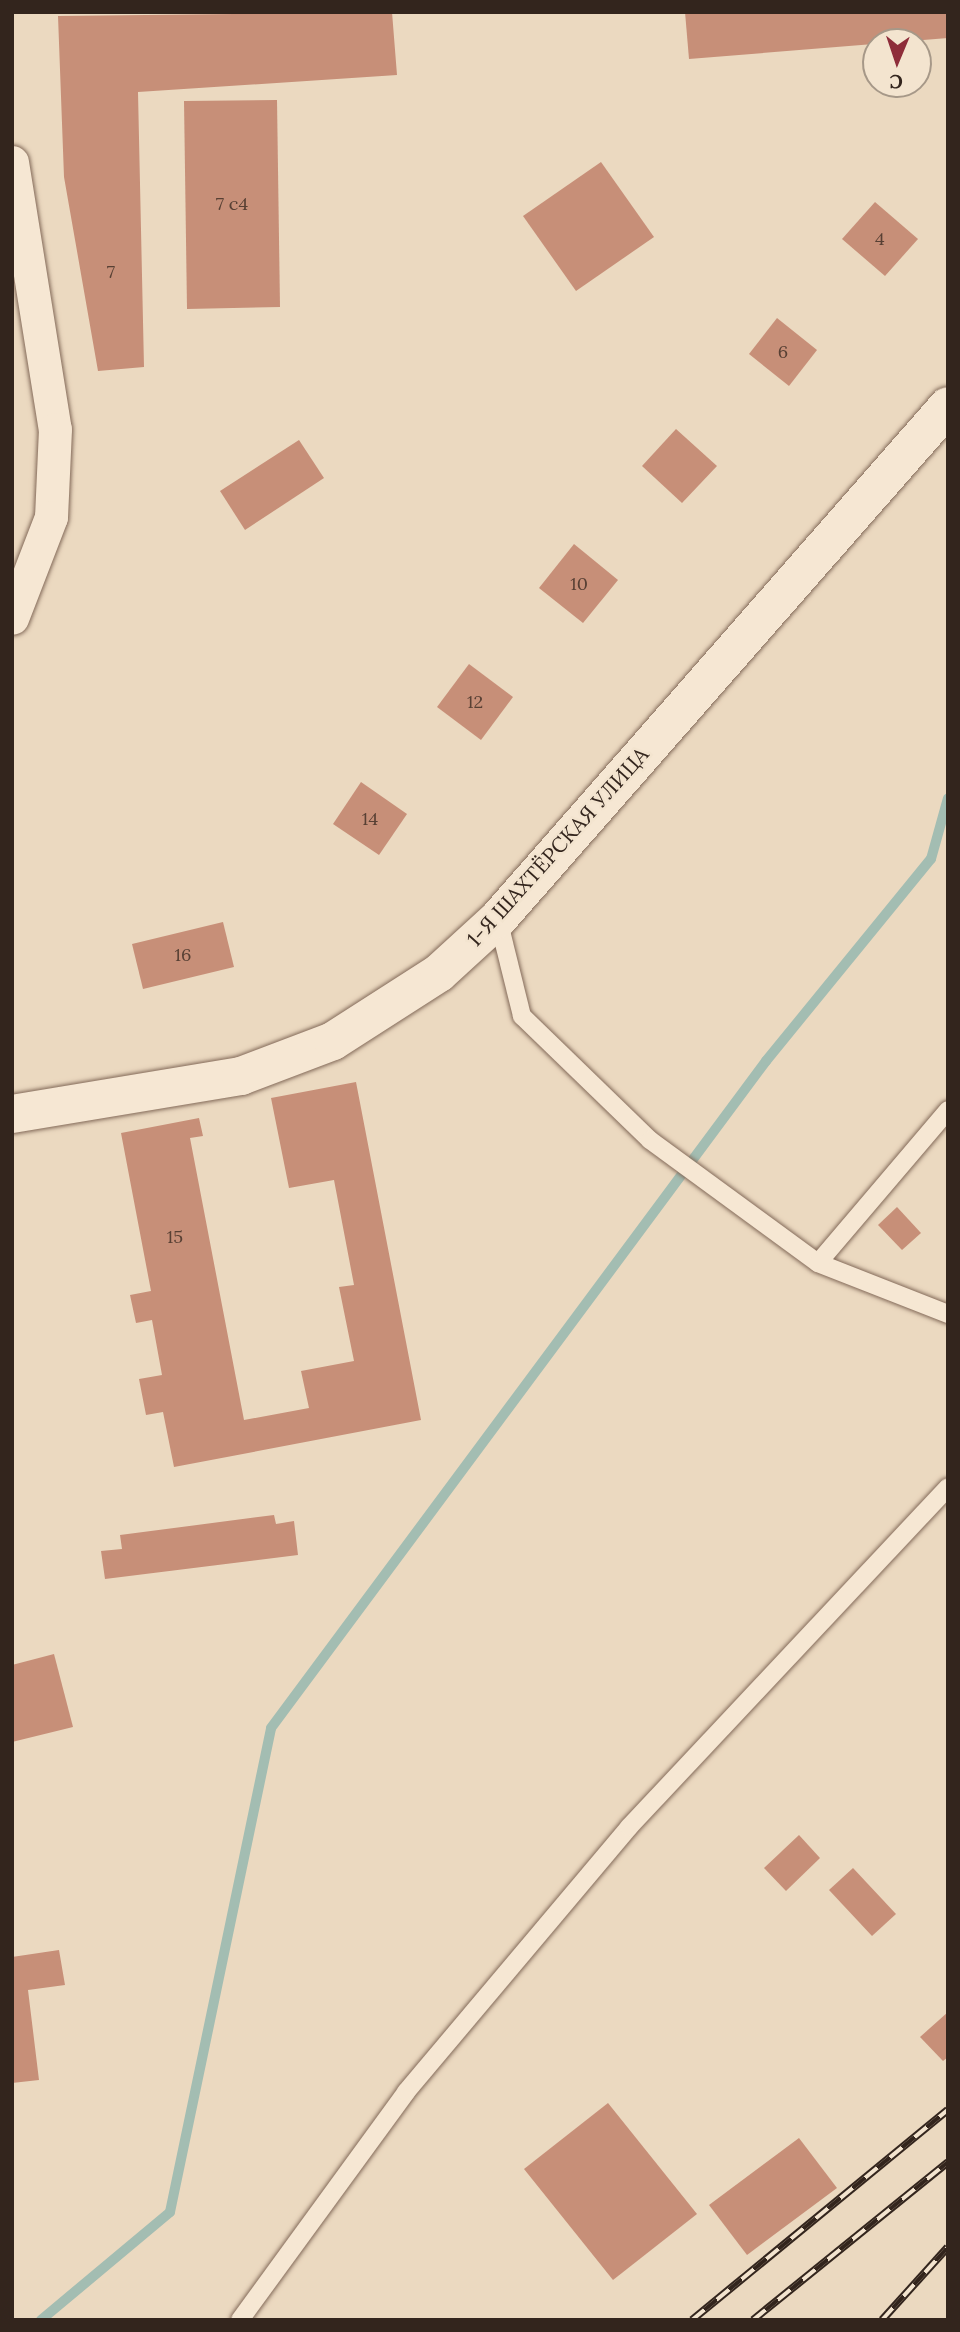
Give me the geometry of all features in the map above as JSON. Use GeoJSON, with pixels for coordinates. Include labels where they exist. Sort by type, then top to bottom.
{"type":"FeatureCollection","features":[{"type":"Feature","properties":{"kind":"street"},"geometry":{"type":"LineString","coordinates":[[12,162],[55,429],[51,517],[12,618]]}},
{"type":"Feature","properties":{"kind":"street","name":"1-Я ШАХТЁРСКАЯ УЛИЦА"},"geometry":{"type":"LineString","coordinates":[[12,1114],[199,1088],[287,1061],[383,1012],[498,919],[948,406]]}},
{"type":"Feature","properties":{"kind":"lane"},"geometry":{"type":"LineString","coordinates":[[498,919],[522,1016],[650,1140],[818,1263],[948,1314]]}},
{"type":"Feature","properties":{"kind":"lane"},"geometry":{"type":"LineString","coordinates":[[818,1263],[948,1111]]}},
{"type":"Feature","properties":{"kind":"lane"},"geometry":{"type":"LineString","coordinates":[[240,2320],[406,2092],[629,1827],[948,1487]]}},
{"type":"Feature","properties":{"kind":"building"},"geometry":{"type":"Polygon","coordinates":[[[392,12],[397,75],[138,92],[144,367],[98,371],[64,177],[58,16],[392,12]]]}},
{"type":"Feature","properties":{"kind":"building"},"geometry":{"type":"Polygon","coordinates":[[[685,12],[948,12],[948,38],[932,39],[932,28],[862,28],[862,45],[689,59],[685,12]]]}},
{"type":"Feature","properties":{"kind":"building"},"geometry":{"type":"Polygon","coordinates":[[[277,100],[280,307],[187,309],[184,101],[277,100]]]}},
{"type":"Feature","properties":{"kind":"building"},"geometry":{"type":"Polygon","coordinates":[[[601,162],[654,237],[576,291],[523,216],[601,162]]]}},
{"type":"Feature","properties":{"kind":"building"},"geometry":{"type":"Polygon","coordinates":[[[875,202],[918,239],[885,276],[842,239],[875,202]]]}},
{"type":"Feature","properties":{"kind":"building"},"geometry":{"type":"Polygon","coordinates":[[[777,318],[817,350],[789,386],[749,354],[777,318]]]}},
{"type":"Feature","properties":{"kind":"building"},"geometry":{"type":"Polygon","coordinates":[[[676,429],[717,466],[682,503],[642,466],[676,429]]]}},
{"type":"Feature","properties":{"kind":"building"},"geometry":{"type":"Polygon","coordinates":[[[299,440],[324,478],[245,530],[220,491],[299,440]]]}},
{"type":"Feature","properties":{"kind":"building"},"geometry":{"type":"Polygon","coordinates":[[[574,544],[618,580],[583,623],[539,588],[574,544]]]}},
{"type":"Feature","properties":{"kind":"building"},"geometry":{"type":"Polygon","coordinates":[[[469,664],[513,697],[481,740],[437,707],[469,664]]]}},
{"type":"Feature","properties":{"kind":"building"},"geometry":{"type":"Polygon","coordinates":[[[361,782],[407,814],[379,855],[333,824],[361,782]]]}},
{"type":"Feature","properties":{"kind":"building"},"geometry":{"type":"Polygon","coordinates":[[[223,922],[234,967],[143,989],[132,944],[223,922]]]}},
{"type":"Feature","properties":{"kind":"building"},"geometry":{"type":"Polygon","coordinates":[[[356,1082],[421,1420],[174,1467],[163,1412],[146,1415],[139,1379],[162,1375],[152,1320],[136,1323],[130,1295],[151,1291],[121,1133],[199,1118],[203,1136],[190,1138],[244,1420],[309,1408],[301,1371],[354,1361],[339,1287],[354,1285],[334,1180],[289,1188],[271,1098],[356,1082]]]}},
{"type":"Feature","properties":{"kind":"building"},"geometry":{"type":"Polygon","coordinates":[[[897,1207],[921,1233],[902,1250],[878,1225],[897,1207]]]}},
{"type":"Feature","properties":{"kind":"building"},"geometry":{"type":"Polygon","coordinates":[[[274,1515],[276,1524],[294,1521],[298,1555],[105,1579],[101,1551],[122,1549],[120,1535],[274,1515]]]}},
{"type":"Feature","properties":{"kind":"building"},"geometry":{"type":"Polygon","coordinates":[[[54,1654],[73,1727],[12,1742],[12,1665],[54,1654]]]}},
{"type":"Feature","properties":{"kind":"building"},"geometry":{"type":"Polygon","coordinates":[[[799,1835],[820,1858],[786,1891],[764,1868],[799,1835]]]}},
{"type":"Feature","properties":{"kind":"building"},"geometry":{"type":"Polygon","coordinates":[[[853,1868],[896,1914],[872,1936],[829,1890],[853,1868]]]}},
{"type":"Feature","properties":{"kind":"building"},"geometry":{"type":"Polygon","coordinates":[[[59,1950],[65,1985],[28,1990],[39,2080],[12,2083],[12,1957],[59,1950]]]}},
{"type":"Feature","properties":{"kind":"building"},"geometry":{"type":"Polygon","coordinates":[[[948,2012],[948,2057],[943,2061],[920,2037],[948,2012]]]}},
{"type":"Feature","properties":{"kind":"building"},"geometry":{"type":"Polygon","coordinates":[[[608,2103],[697,2214],[613,2280],[524,2169],[608,2103]]]}},
{"type":"Feature","properties":{"kind":"building"},"geometry":{"type":"Polygon","coordinates":[[[799,2138],[837,2188],[747,2255],[709,2205],[799,2138]]]}},
{"type":"Feature","properties":{"kind":"waterway"},"geometry":{"type":"LineString","coordinates":[[41,2320],[170,2212],[271,1728],[766,1061],[931,859],[948,798]]}},
{"type":"Feature","properties":{"kind":"railway"},"geometry":{"type":"LineString","coordinates":[[692,2320],[948,2110]]}},
{"type":"Feature","properties":{"kind":"railway"},"geometry":{"type":"LineString","coordinates":[[753,2320],[948,2162]]}},
{"type":"Feature","properties":{"kind":"railway"},"geometry":{"type":"LineString","coordinates":[[882,2320],[948,2247]]}}]}
